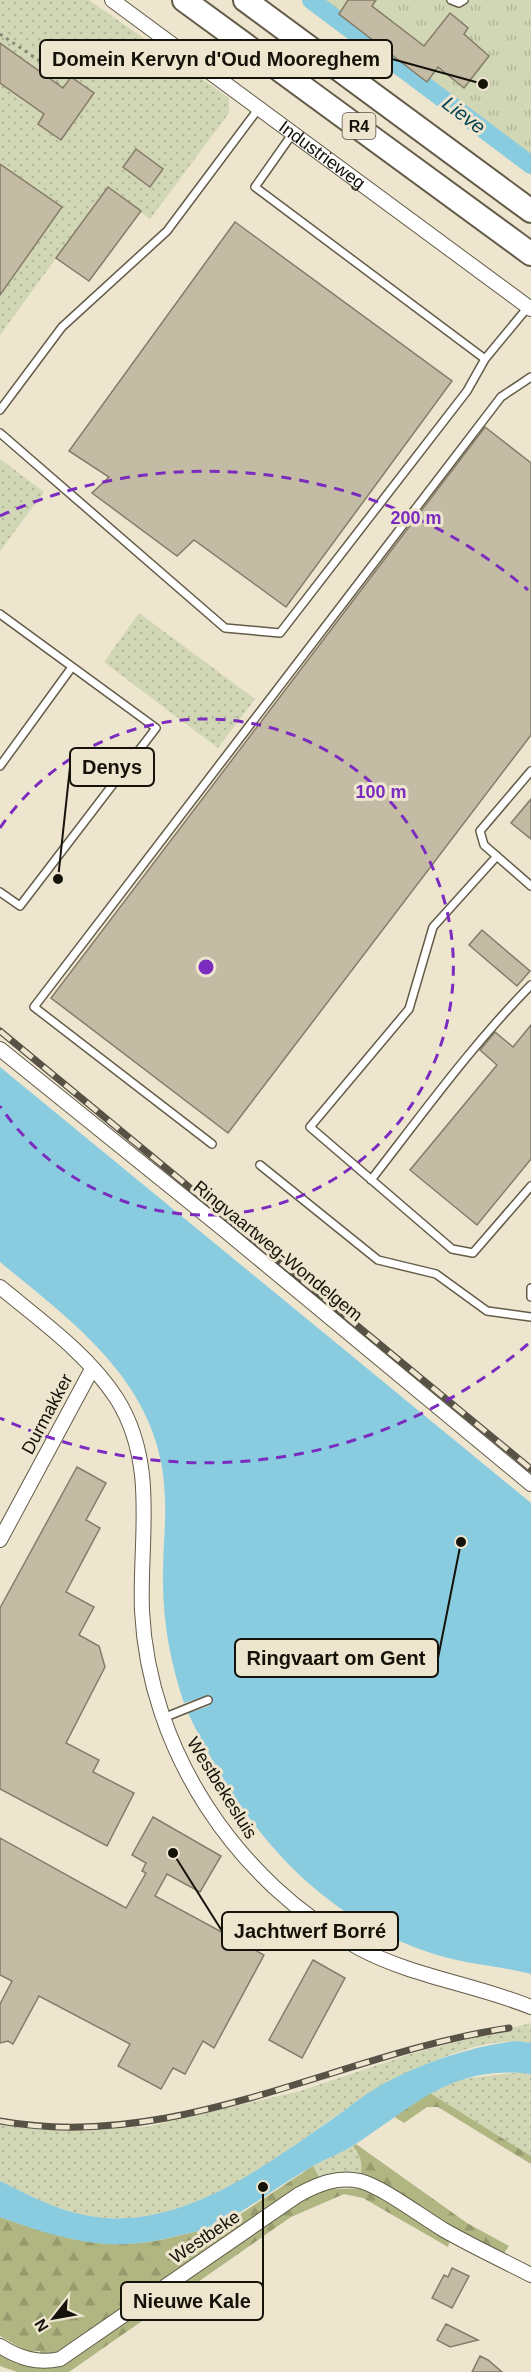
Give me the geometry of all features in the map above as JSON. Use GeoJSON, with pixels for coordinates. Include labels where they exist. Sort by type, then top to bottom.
{"type":"FeatureCollection","features":[{"type":"Feature","properties":{"kind":"highway","name":"R4"},"geometry":{"type":"LineString","coordinates":[[184,0],[531,254]]}},
{"type":"Feature","properties":{"kind":"highway","name":"R4"},"geometry":{"type":"LineString","coordinates":[[245,0],[531,211]]}},
{"type":"Feature","properties":{"kind":"street","name":"Industrieweg"},"geometry":{"type":"LineString","coordinates":[[112,0],[529,308]]}},
{"type":"Feature","properties":{"kind":"street","name":"Ringvaartweg-Wondelgem"},"geometry":{"type":"LineString","coordinates":[[0,1049],[241,1243],[531,1484]]}},
{"type":"Feature","properties":{"kind":"street","name":"Westbekesluis"},"geometry":{"type":"LineString","coordinates":[[0,1287],[67,1341],[117,1399],[131,1429],[143,1470],[145,1493],[142,1611],[148,1662],[163,1718],[189,1775],[213,1814],[252,1866],[282,1895],[358,1948],[397,1966],[453,1984],[506,1997],[531,2007]]}},
{"type":"Feature","properties":{"kind":"street","name":"Durmakker"},"geometry":{"type":"LineString","coordinates":[[0,1540],[92,1369]]}},
{"type":"Feature","properties":{"kind":"street","name":"Westbeke"},"geometry":{"type":"LineString","coordinates":[[0,2346],[20,2357],[39,2361],[60,2359],[298,2195],[315,2185],[344,2179],[369,2185],[447,2232],[531,2275]]}},
{"type":"Feature","properties":{"kind":"lane"},"geometry":{"type":"LineString","coordinates":[[450,0],[459,3],[464,0]]}},
{"type":"Feature","properties":{"kind":"lane"},"geometry":{"type":"LineString","coordinates":[[0,410],[62,327],[167,231],[259,108]]}},
{"type":"Feature","properties":{"kind":"lane"},"geometry":{"type":"LineString","coordinates":[[293,133],[255,186],[485,359]]}},
{"type":"Feature","properties":{"kind":"lane"},"geometry":{"type":"LineString","coordinates":[[0,433],[225,628],[279,633],[467,391],[485,359],[529,308]]}},
{"type":"Feature","properties":{"kind":"lane"},"geometry":{"type":"LineString","coordinates":[[212,1144],[34,1007],[501,397],[531,377]]}},
{"type":"Feature","properties":{"kind":"lane"},"geometry":{"type":"LineString","coordinates":[[0,614],[156,728],[20,906],[0,892]]}},
{"type":"Feature","properties":{"kind":"lane"},"geometry":{"type":"LineString","coordinates":[[0,766],[72,667]]}},
{"type":"Feature","properties":{"kind":"lane"},"geometry":{"type":"LineString","coordinates":[[531,771],[480,831],[484,845],[531,886]]}},
{"type":"Feature","properties":{"kind":"lane"},"geometry":{"type":"LineString","coordinates":[[497,856],[434,927],[409,1009],[310,1127],[452,1249],[473,1253],[531,1186]]}},
{"type":"Feature","properties":{"kind":"lane"},"geometry":{"type":"LineString","coordinates":[[372,1180],[460,1064],[502,1014],[531,986]]}},
{"type":"Feature","properties":{"kind":"lane"},"geometry":{"type":"LineString","coordinates":[[260,1165],[378,1260],[436,1274],[487,1311],[531,1317]]}},
{"type":"Feature","properties":{"kind":"lane"},"geometry":{"type":"LineString","coordinates":[[531,1287],[531,1297]]}},
{"type":"Feature","properties":{"kind":"lane"},"geometry":{"type":"LineString","coordinates":[[163,1718],[208,1700]]}},
{"type":"Feature","properties":{"kind":"path"},"geometry":{"type":"LineString","coordinates":[[0,34],[62,76],[57,84]]}},
{"type":"Feature","properties":{"kind":"green space"},"geometry":{"type":"Polygon","coordinates":[[[0,0],[89,0],[229,98],[229,113],[150,219],[108,187],[0,335],[0,295],[62,207],[0,164],[0,0]]]}},
{"type":"Feature","properties":{"kind":"green space"},"geometry":{"type":"Polygon","coordinates":[[[322,0],[531,0],[531,156],[339,11],[322,0]]]}},
{"type":"Feature","properties":{"kind":"green space"},"geometry":{"type":"Polygon","coordinates":[[[0,459],[44,492],[0,551],[0,459]]]}},
{"type":"Feature","properties":{"kind":"green space"},"geometry":{"type":"Polygon","coordinates":[[[139,613],[255,699],[218,748],[104,662],[139,613]]]}},
{"type":"Feature","properties":{"kind":"green space"},"geometry":{"type":"Polygon","coordinates":[[[531,2023],[531,2043],[504,2042],[477,2046],[451,2054],[397,2077],[380,2086],[278,2157],[242,2179],[205,2198],[166,2212],[126,2218],[84,2215],[52,2205],[0,2181],[0,2123],[55,2130],[146,2127],[300,2091],[414,2053],[531,2023]]]}},
{"type":"Feature","properties":{"kind":"green space"},"geometry":{"type":"Polygon","coordinates":[[[519,2072],[531,2074],[531,2156],[430,2093],[455,2080],[519,2072]]]}},
{"type":"Feature","properties":{"kind":"green space"},"geometry":{"type":"Polygon","coordinates":[[[430,2093],[531,2156],[531,2164],[438,2107],[427,2107],[404,2123],[393,2116],[430,2093]]]}},
{"type":"Feature","properties":{"kind":"green space"},"geometry":{"type":"Polygon","coordinates":[[[356,2144],[467,2223],[509,2246],[504,2253],[453,2227],[448,2247],[363,2198],[344,2194],[291,2217],[69,2372],[17,2372],[0,2366],[0,2353],[37,2365],[40,2351],[28,2352],[0,2336],[0,2217],[68,2238],[104,2244],[148,2242],[203,2230],[205,2233],[239,2215],[313,2166],[326,2189],[357,2189],[361,2162],[353,2146],[356,2144]]]}},
{"type":"Feature","properties":{"kind":"green space"},"geometry":{"type":"Polygon","coordinates":[[[353,2146],[361,2162],[357,2189],[326,2189],[313,2166],[353,2146]]]}},
{"type":"Feature","properties":{"kind":"water"},"geometry":{"type":"Polygon","coordinates":[[[0,1067],[531,1503],[531,1974],[451,1959],[425,1951],[383,1934],[346,1912],[312,1886],[282,1857],[230,1790],[188,1713],[209,1706],[207,1696],[184,1703],[175,1672],[164,1607],[165,1500],[161,1460],[150,1425],[133,1392],[111,1363],[59,1310],[0,1262],[0,1067]]]}},
{"type":"Feature","properties":{"kind":"water"},"geometry":{"type":"Polygon","coordinates":[[[516,2041],[531,2043],[531,2074],[478,2075],[435,2091],[349,2148],[313,2166],[205,2233],[203,2230],[148,2242],[104,2244],[51,2234],[0,2217],[0,2181],[51,2205],[84,2215],[118,2218],[151,2215],[184,2206],[246,2177],[370,2092],[399,2076],[464,2051],[516,2041]]]}},
{"type":"Feature","properties":{"kind":"building"},"geometry":{"type":"Polygon","coordinates":[[[348,0],[376,0],[372,6],[424,46],[450,13],[468,28],[464,34],[489,56],[464,88],[438,67],[427,82],[339,14],[348,0]]]}},
{"type":"Feature","properties":{"kind":"building"},"geometry":{"type":"Polygon","coordinates":[[[0,43],[63,88],[71,77],[94,93],[61,140],[38,124],[44,114],[0,83],[0,43]]]}},
{"type":"Feature","properties":{"kind":"building"},"geometry":{"type":"Polygon","coordinates":[[[136,149],[163,169],[150,187],[123,167],[136,149]]]}},
{"type":"Feature","properties":{"kind":"building"},"geometry":{"type":"Polygon","coordinates":[[[0,164],[62,207],[0,295],[0,164]]]}},
{"type":"Feature","properties":{"kind":"building"},"geometry":{"type":"Polygon","coordinates":[[[108,187],[141,211],[89,281],[56,258],[108,187]]]}},
{"type":"Feature","properties":{"kind":"building"},"geometry":{"type":"Polygon","coordinates":[[[235,222],[452,381],[286,607],[194,540],[177,556],[92,493],[109,477],[69,451],[235,222]]]}},
{"type":"Feature","properties":{"kind":"building"},"geometry":{"type":"Polygon","coordinates":[[[485,427],[531,463],[531,735],[228,1133],[51,998],[485,427]]]}},
{"type":"Feature","properties":{"kind":"building"},"geometry":{"type":"Polygon","coordinates":[[[531,799],[531,839],[511,823],[531,799]]]}},
{"type":"Feature","properties":{"kind":"building"},"geometry":{"type":"Polygon","coordinates":[[[482,930],[530,971],[517,986],[469,945],[482,930]]]}},
{"type":"Feature","properties":{"kind":"building"},"geometry":{"type":"Polygon","coordinates":[[[531,1025],[531,1159],[477,1225],[410,1170],[497,1065],[480,1050],[495,1032],[513,1047],[531,1025]]]}},
{"type":"Feature","properties":{"kind":"building"},"geometry":{"type":"Polygon","coordinates":[[[77,1467],[106,1483],[86,1520],[100,1528],[66,1592],[94,1607],[79,1635],[99,1646],[105,1667],[66,1743],[99,1760],[93,1772],[134,1793],[107,1846],[0,1789],[0,1608],[77,1467]]]}},
{"type":"Feature","properties":{"kind":"building"},"geometry":{"type":"Polygon","coordinates":[[[153,1817],[221,1856],[200,1892],[167,1874],[155,1896],[264,1955],[214,2048],[203,2041],[185,2074],[173,2068],[161,2089],[118,2066],[130,2044],[39,1996],[13,2044],[8,2041],[0,2043],[0,2004],[12,1981],[0,1975],[0,1838],[126,1908],[146,1873],[142,1871],[146,1863],[132,1855],[153,1817]]]}},
{"type":"Feature","properties":{"kind":"building"},"geometry":{"type":"Polygon","coordinates":[[[313,1960],[345,1978],[302,2058],[269,2040],[313,1960]]]}},
{"type":"Feature","properties":{"kind":"building"},"geometry":{"type":"Polygon","coordinates":[[[452,2268],[469,2276],[452,2308],[432,2298],[444,2275],[448,2277],[452,2268]]]}},
{"type":"Feature","properties":{"kind":"building"},"geometry":{"type":"Polygon","coordinates":[[[446,2324],[478,2340],[450,2347],[437,2340],[446,2324]]]}},
{"type":"Feature","properties":{"kind":"building"},"geometry":{"type":"Polygon","coordinates":[[[480,2356],[488,2360],[502,2372],[472,2372],[480,2356]]]}},
{"type":"Feature","properties":{"kind":"waterway","name":"Lieve"},"geometry":{"type":"LineString","coordinates":[[311,0],[531,165]]}},
{"type":"Feature","properties":{"kind":"railway"},"geometry":{"type":"LineString","coordinates":[[0,1031],[531,1469]]}},
{"type":"Feature","properties":{"kind":"railway"},"geometry":{"type":"LineString","coordinates":[[0,2121],[66,2127],[131,2123],[194,2112],[258,2096],[446,2040],[509,2028]]}},
{"type":"Feature","properties":{"kind":"place","name":"Domein Kervyn d'Oud Mooreghem"},"geometry":{"type":"Point","coordinates":[483,84]}},
{"type":"Feature","properties":{"kind":"place","name":"Denys"},"geometry":{"type":"Point","coordinates":[58,879]}},
{"type":"Feature","properties":{"kind":"place","name":"Ringvaart om Gent"},"geometry":{"type":"Point","coordinates":[461,1542]}},
{"type":"Feature","properties":{"kind":"place","name":"Jachtwerf Borré"},"geometry":{"type":"Point","coordinates":[173,1853]}},
{"type":"Feature","properties":{"kind":"place","name":"Nieuwe Kale"},"geometry":{"type":"Point","coordinates":[263,2187]}}]}
